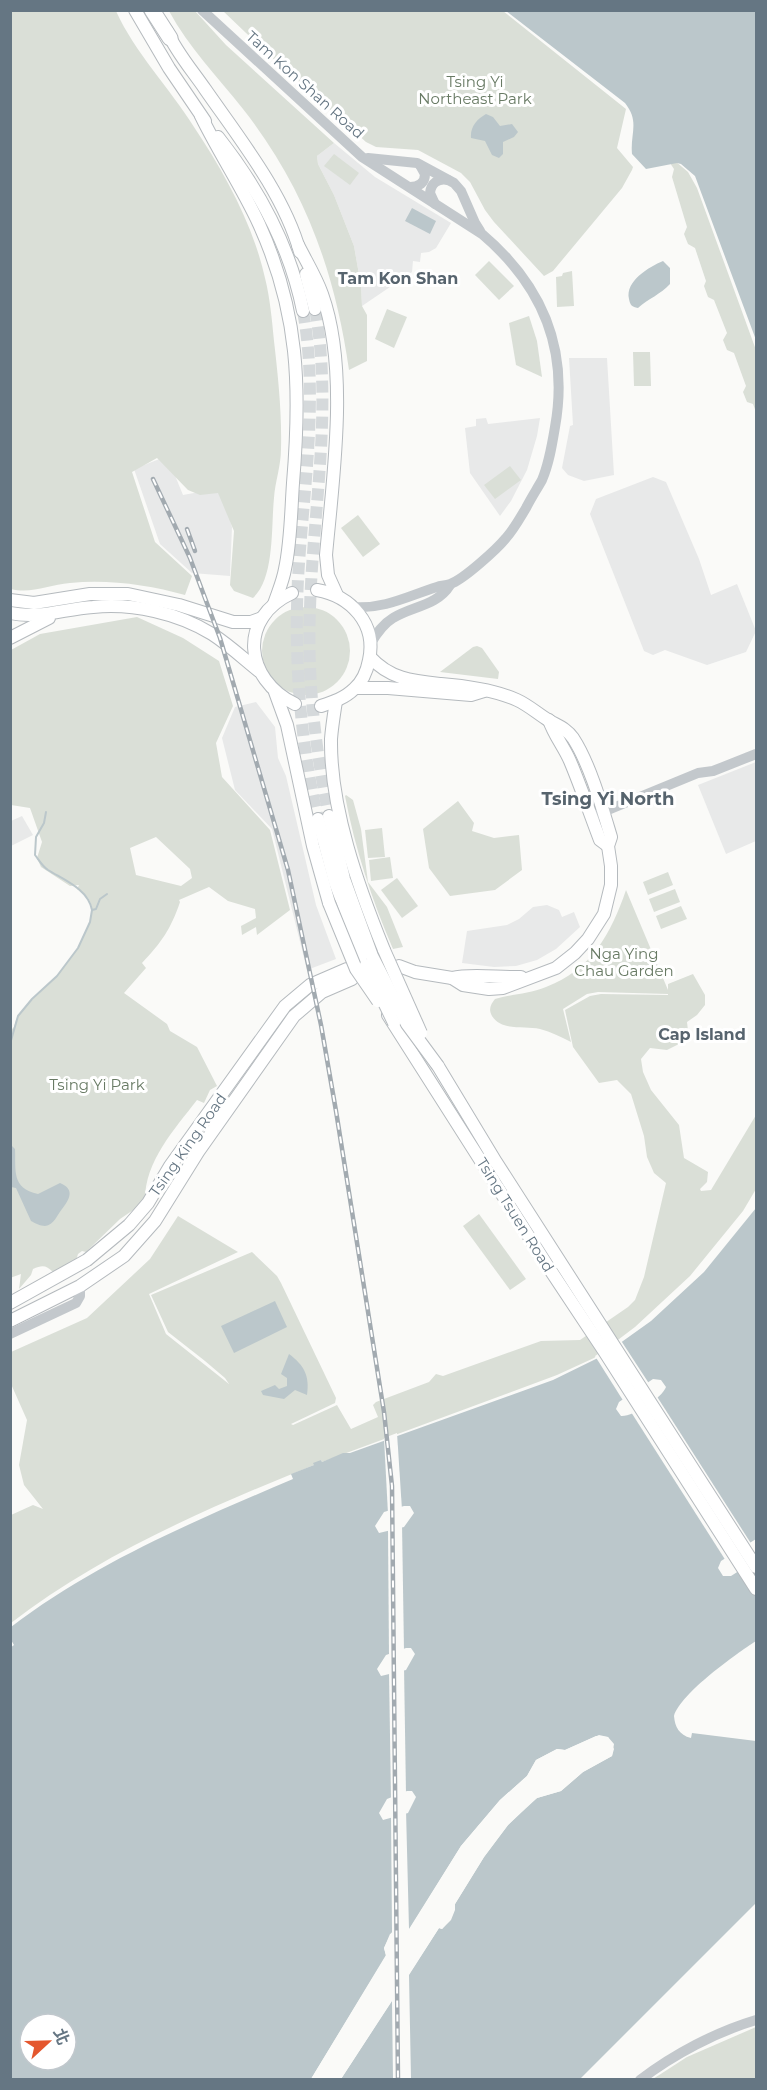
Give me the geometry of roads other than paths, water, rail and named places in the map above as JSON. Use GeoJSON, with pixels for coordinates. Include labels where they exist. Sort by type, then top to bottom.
{"type":"FeatureCollection","features":[{"type":"Feature","properties":{"kind":"highway"},"geometry":{"type":"LineString","coordinates":[[152,10],[170,38]]}},
{"type":"Feature","properties":{"kind":"main road"},"geometry":{"type":"LineString","coordinates":[[135,10],[164,62],[201,116],[249,178],[264,204],[309,310],[298,245]]}},
{"type":"Feature","properties":{"kind":"main road"},"geometry":{"type":"LineString","coordinates":[[159,10],[170,38],[259,169],[285,214],[322,293],[334,355],[337,415],[326,555],[328,575],[337,595]]}},
{"type":"Feature","properties":{"kind":"main road"},"geometry":{"type":"LineString","coordinates":[[201,116],[271,253],[285,294],[292,330],[297,383],[296,452],[286,564],[274,604]]}},
{"type":"Feature","properties":{"kind":"main road"},"geometry":{"type":"LineString","coordinates":[[317,590],[337,595],[354,607],[366,624],[370,643],[370,657],[366,672],[356,688],[336,701],[321,706]]}},
{"type":"Feature","properties":{"kind":"main road"},"geometry":{"type":"LineString","coordinates":[[259,671],[254,646],[256,630],[262,618],[274,604],[292,593]]}},
{"type":"Feature","properties":{"kind":"main road"},"geometry":{"type":"LineString","coordinates":[[13,611],[34,603],[90,594],[128,594],[179,605],[233,622],[251,622],[262,618]]}},
{"type":"Feature","properties":{"kind":"main road"},"geometry":{"type":"LineString","coordinates":[[13,611],[32,616],[92,607],[116,606],[140,608],[173,616],[211,634],[259,671],[275,692],[287,725],[319,868],[342,937],[356,969],[394,1023]]}},
{"type":"Feature","properties":{"kind":"main road"},"geometry":{"type":"LineString","coordinates":[[10,638],[58,613]]}},
{"type":"Feature","properties":{"kind":"main road"},"geometry":{"type":"LineString","coordinates":[[370,657],[381,669],[397,677],[470,686],[515,699],[564,727],[573,738],[597,815],[611,837],[608,846],[611,885],[604,914],[588,939],[556,968],[495,989],[463,985],[452,978],[399,970]]}},
{"type":"Feature","properties":{"kind":"main road"},"geometry":{"type":"LineString","coordinates":[[356,688],[388,688],[471,695],[484,691]]}},
{"type":"Feature","properties":{"kind":"main road"},"geometry":{"type":"LineString","coordinates":[[275,692],[295,704]]}},
{"type":"Feature","properties":{"kind":"main road"},"geometry":{"type":"LineString","coordinates":[[336,701],[332,738],[336,790],[348,844],[366,905],[398,984],[438,1066]]}},
{"type":"Feature","properties":{"kind":"main road","name":"Tsing Tsuen Road"},"geometry":{"type":"LineString","coordinates":[[756,1567],[496,1162],[438,1066],[407,1024],[372,956],[323,818],[335,882],[348,921],[394,1023],[756,1589]]}},
{"type":"Feature","properties":{"kind":"main road","name":"Tsing King Road"},"geometry":{"type":"LineString","coordinates":[[10,1322],[80,1286],[124,1256],[155,1221],[186,1161],[285,1006],[304,989],[327,976],[349,974],[311,1000],[294,1016],[186,1161],[129,1225],[104,1248],[66,1273],[30,1290],[16,1300]]}},
{"type":"Feature","properties":{"kind":"main road"},"geometry":{"type":"LineString","coordinates":[[262,1040],[282,1033]]}},
{"type":"Feature","properties":{"kind":"main road"},"geometry":{"type":"LineString","coordinates":[[16,1300],[32,1296],[65,1281],[78,1281],[80,1286]]}},
{"type":"Feature","properties":{"kind":"street","name":"Tam Kon Shan Road"},"geometry":{"type":"LineString","coordinates":[[202,10],[362,157],[436,204]]}},
{"type":"Feature","properties":{"kind":"street","name":"Tam Kon Shan Road"},"geometry":{"type":"LineString","coordinates":[[362,157],[420,165],[449,180]]}},
{"type":"Feature","properties":{"kind":"street"},"geometry":{"type":"LineString","coordinates":[[410,187],[419,186],[424,181],[424,170],[420,165]]}},
{"type":"Feature","properties":{"kind":"street"},"geometry":{"type":"LineString","coordinates":[[370,643],[392,618],[443,595],[450,585],[506,539],[542,479],[552,449],[557,419],[558,372],[554,345],[546,319],[531,288],[516,267],[482,234],[436,204],[430,193],[433,185],[440,180],[449,180],[454,183],[461,191],[482,234]]}},
{"type":"Feature","properties":{"kind":"street"},"geometry":{"type":"LineString","coordinates":[[354,607],[385,606],[439,586],[450,585]]}},
{"type":"Feature","properties":{"kind":"street"},"geometry":{"type":"LineString","coordinates":[[597,815],[698,773],[713,771],[756,754]]}},
{"type":"Feature","properties":{"kind":"street"},"geometry":{"type":"LineString","coordinates":[[10,1334],[76,1303],[81,1296],[80,1286]]}},
{"type":"Feature","properties":{"kind":"street"},"geometry":{"type":"LineString","coordinates":[[640,2079],[662,2064],[735,2027],[756,2020]]}},
{"type":"Feature","properties":{"kind":"waterway"},"geometry":{"type":"LineString","coordinates":[[46,812],[44,823],[36,837],[35,855],[42,865],[81,891],[86,896],[92,910]]}},
{"type":"Feature","properties":{"kind":"waterway"},"geometry":{"type":"LineString","coordinates":[[10,1044],[18,1016],[32,999],[57,976],[78,948],[90,922],[92,910],[96,909],[100,899],[107,894]]}},
{"type":"Feature","properties":{"kind":"tunnel"},"geometry":{"type":"LineString","coordinates":[[315,309],[320,346],[322,421],[309,634],[316,739],[329,816]]}},
{"type":"Feature","properties":{"kind":"tunnel"},"geometry":{"type":"LineString","coordinates":[[303,311],[308,344],[310,411],[298,579],[297,639],[303,730],[318,819]]}},
{"type":"Feature","properties":{"kind":"railway"},"geometry":{"type":"LineString","coordinates":[[153,479],[190,558],[220,638],[288,870],[321,1025],[384,1412],[392,1486],[398,2080]]}},
{"type":"Feature","properties":{"kind":"railway"},"geometry":{"type":"LineString","coordinates":[[187,529],[195,551]]}},
{"type":"Feature","properties":{"kind":"district","name":"Tam Kon Shan"},"geometry":{"type":"Point","coordinates":[398,278]}},
{"type":"Feature","properties":{"kind":"district","name":"Tsing Yi North"},"geometry":{"type":"Point","coordinates":[608,799]}},
{"type":"Feature","properties":{"kind":"district","name":"Cap Island"},"geometry":{"type":"Point","coordinates":[702,1034]}},
{"type":"Feature","properties":{"kind":"park label","name":"Tsing Yi Northeast Park"},"geometry":{"type":"Point","coordinates":[475,90]}},
{"type":"Feature","properties":{"kind":"park label","name":"Nga Ying Chau Garden"},"geometry":{"type":"Point","coordinates":[624,962]}},
{"type":"Feature","properties":{"kind":"park label","name":"Tsing Yi Park"},"geometry":{"type":"Point","coordinates":[97,1085]}}]}
